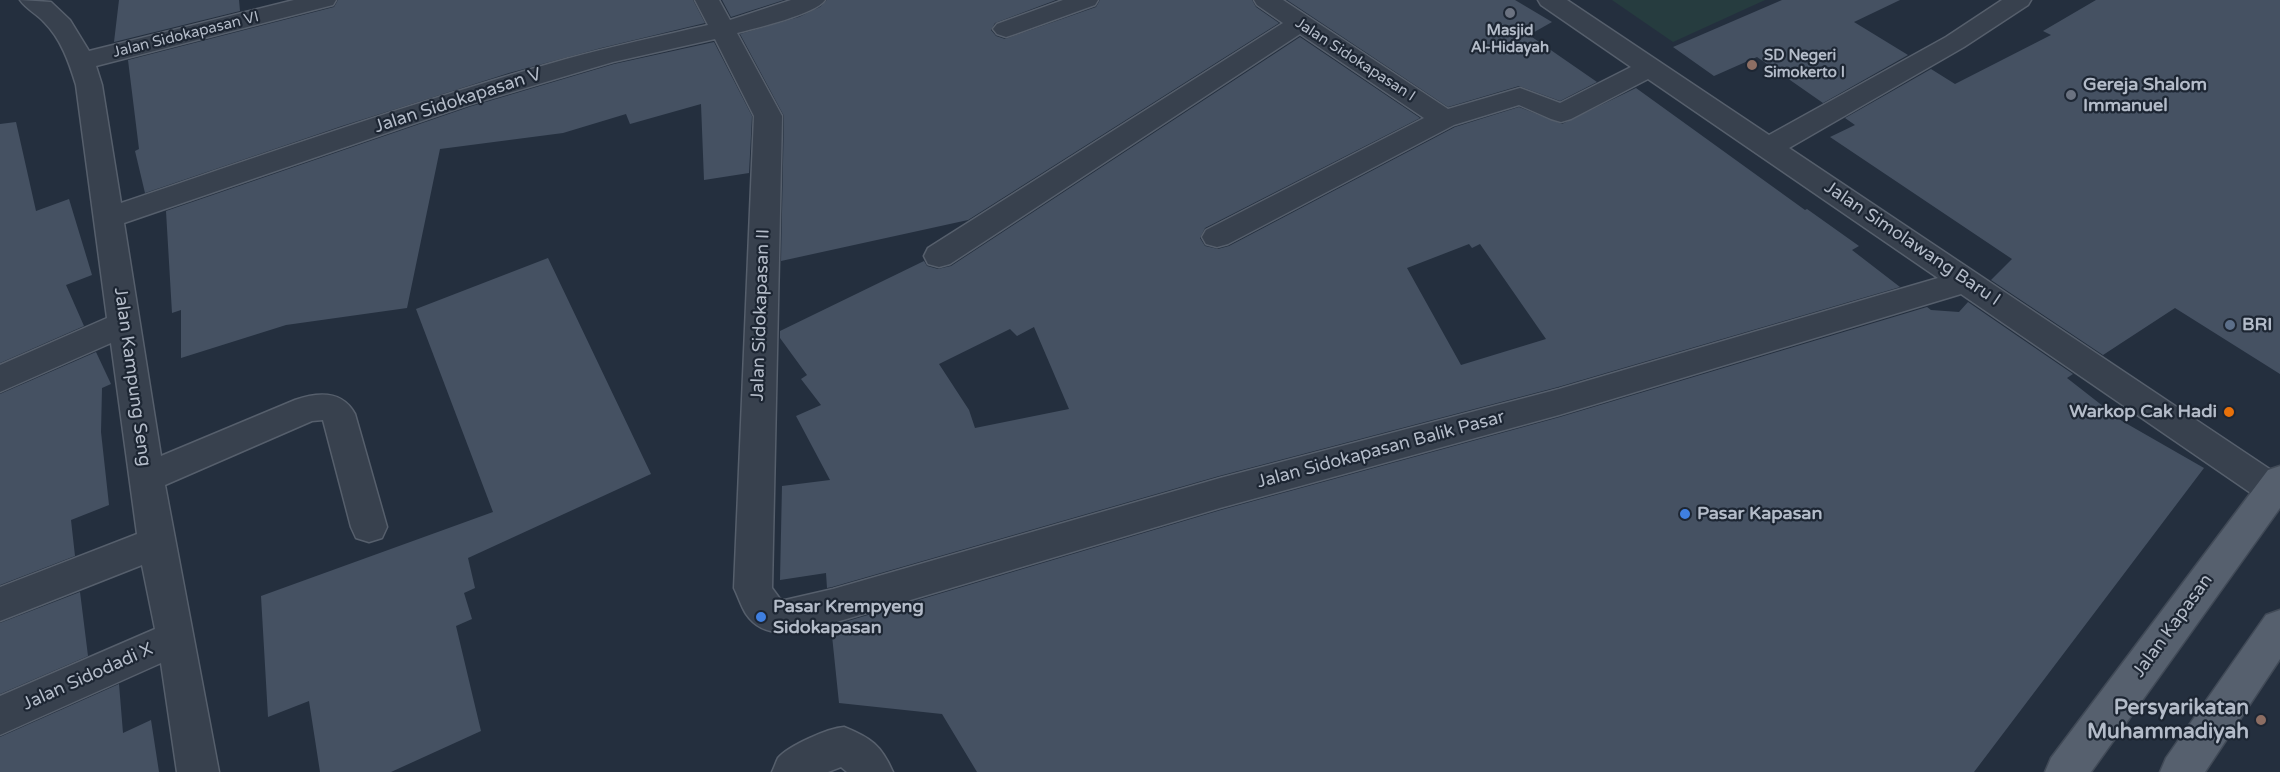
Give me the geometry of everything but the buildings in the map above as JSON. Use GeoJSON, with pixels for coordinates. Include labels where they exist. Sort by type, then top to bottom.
{"type":"FeatureCollection","features":[{"type":"Feature","properties":{"kind":"main road","name":"Jalan Kapasan"},"geometry":{"type":"LineString","coordinates":[[2066,772],[2276,485]]}},
{"type":"Feature","properties":{"kind":"main road"},"geometry":{"type":"LineString","coordinates":[[2181,772],[2280,627]]}},
{"type":"Feature","properties":{"kind":"street","name":"Jalan Sidokapasan VI"},"geometry":{"type":"LineString","coordinates":[[83,61],[324,0]]}},
{"type":"Feature","properties":{"kind":"street","name":"Jalan Sidokapasan II"},"geometry":{"type":"LineString","coordinates":[[707,0],[768,116],[753,588],[765,612],[776,617],[794,615]]}},
{"type":"Feature","properties":{"kind":"street","name":"Jalan Sidokapasan V"},"geometry":{"type":"LineString","coordinates":[[108,218],[438,105],[579,63],[720,28],[768,19],[813,0]]}},
{"type":"Feature","properties":{"kind":"street"},"geometry":{"type":"LineString","coordinates":[[1006,28],[1086,0]]}},
{"type":"Feature","properties":{"kind":"street","name":"Jalan Sidokapasan I"},"geometry":{"type":"LineString","coordinates":[[1266,0],[1444,118]]}},
{"type":"Feature","properties":{"kind":"street","name":"Jalan Simolawang Baru I"},"geometry":{"type":"LineString","coordinates":[[1550,0],[1769,149],[2276,485]]}},
{"type":"Feature","properties":{"kind":"street"},"geometry":{"type":"LineString","coordinates":[[1769,149],[1790,134],[1955,42],[2019,0]]}},
{"type":"Feature","properties":{"kind":"street","name":"Jalan Kampung Seng"},"geometry":{"type":"LineString","coordinates":[[46,2],[83,61],[89,85],[156,543],[176,638],[198,772]]}},
{"type":"Feature","properties":{"kind":"street"},"geometry":{"type":"LineString","coordinates":[[939,256],[1300,23]]}},
{"type":"Feature","properties":{"kind":"street"},"geometry":{"type":"LineString","coordinates":[[1216,237],[1444,118],[1520,96],[1561,113],[1649,68]]}},
{"type":"Feature","properties":{"kind":"street","name":"Jalan Sidokapasan Balik Pasar"},"geometry":{"type":"LineString","coordinates":[[794,615],[833,606],[1220,493],[1559,402],[1967,281]]}},
{"type":"Feature","properties":{"kind":"street"},"geometry":{"type":"LineString","coordinates":[[0,380],[125,323]]}},
{"type":"Feature","properties":{"kind":"street"},"geometry":{"type":"LineString","coordinates":[[146,478],[307,409],[322,406],[332,408],[338,414],[369,527]]}},
{"type":"Feature","properties":{"kind":"street"},"geometry":{"type":"LineString","coordinates":[[0,604],[156,543]]}},
{"type":"Feature","properties":{"kind":"street","name":"Jalan Sidodadi X"},"geometry":{"type":"LineString","coordinates":[[0,716],[176,638]]}},
{"type":"Feature","properties":{"kind":"street"},"geometry":{"type":"LineString","coordinates":[[793,772],[826,750],[837,746],[846,747],[866,764]]}},
{"type":"Feature","properties":{"kind":"green space"},"geometry":{"type":"Polygon","coordinates":[[[1612,0],[1765,0],[1673,42],[1612,0]]]}},
{"type":"Feature","properties":{"kind":"place","name":"Masjid Al-Hidayah"},"geometry":{"type":"Point","coordinates":[1510,13]}},
{"type":"Feature","properties":{"kind":"place","name":"SD Negeri Simokerto I"},"geometry":{"type":"Point","coordinates":[1752,65]}},
{"type":"Feature","properties":{"kind":"place","name":"Gereja Shalom Immanuel"},"geometry":{"type":"Point","coordinates":[2071,95]}},
{"type":"Feature","properties":{"kind":"place","name":"BRI"},"geometry":{"type":"Point","coordinates":[2230,325]}},
{"type":"Feature","properties":{"kind":"place","name":"Warkop Cak Hadi"},"geometry":{"type":"Point","coordinates":[2229,412]}},
{"type":"Feature","properties":{"kind":"place","name":"Pasar Kapasan"},"geometry":{"type":"Point","coordinates":[1685,514]}},
{"type":"Feature","properties":{"kind":"place","name":"Pasar Krempyeng Sidokapasan"},"geometry":{"type":"Point","coordinates":[761,617]}},
{"type":"Feature","properties":{"kind":"place","name":"Persyarikatan Muhammadiyah"},"geometry":{"type":"Point","coordinates":[2261,720]}}]}
